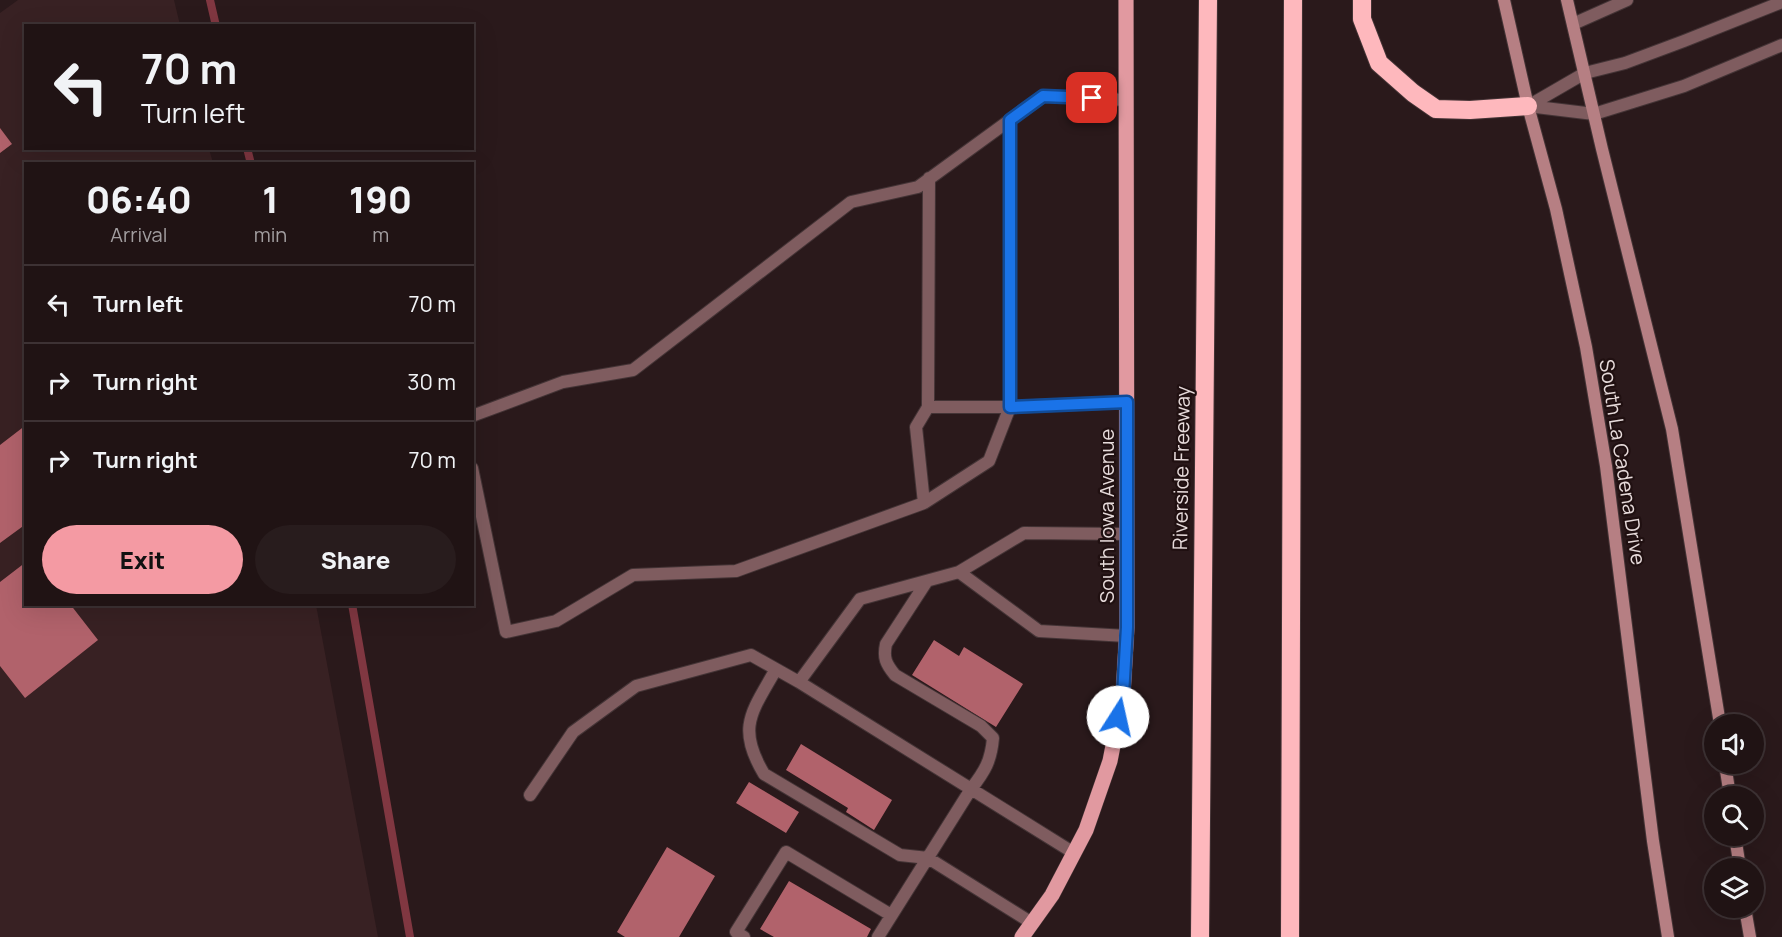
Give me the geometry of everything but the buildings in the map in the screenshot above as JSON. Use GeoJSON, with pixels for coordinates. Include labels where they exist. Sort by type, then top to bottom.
{"type":"FeatureCollection","features":[{"type":"Feature","properties":{"kind":"highway","name":"Riverside Freeway"},"geometry":{"type":"LineString","coordinates":[[1200,937],[1208,0]]}},
{"type":"Feature","properties":{"kind":"highway"},"geometry":{"type":"LineString","coordinates":[[1290,937],[1293,0]]}},
{"type":"Feature","properties":{"kind":"highway"},"geometry":{"type":"LineString","coordinates":[[1362,0],[1362,19],[1379,63],[1413,93],[1436,109],[1470,110],[1528,106]]}},
{"type":"Feature","properties":{"kind":"main road","name":"South Iowa Avenue"},"geometry":{"type":"LineString","coordinates":[[1022,937],[1052,895],[1086,831],[1110,761],[1123,695],[1127,636],[1126,0]]}},
{"type":"Feature","properties":{"kind":"main road","name":"South La Cadena Drive"},"geometry":{"type":"LineString","coordinates":[[1504,0],[1528,106],[1556,209],[1586,347],[1605,456],[1653,841],[1668,937]]}},
{"type":"Feature","properties":{"kind":"main road"},"geometry":{"type":"LineString","coordinates":[[1567,0],[1672,429],[1718,714]]}},
{"type":"Feature","properties":{"kind":"main road"},"geometry":{"type":"LineString","coordinates":[[1746,918],[1749,937]]}},
{"type":"Feature","properties":{"kind":"street"},"geometry":{"type":"LineString","coordinates":[[1574,24],[1627,0]]}},
{"type":"Feature","properties":{"kind":"street"},"geometry":{"type":"LineString","coordinates":[[1528,106],[1584,73],[1624,63],[1782,2]]}},
{"type":"Feature","properties":{"kind":"street"},"geometry":{"type":"LineString","coordinates":[[1528,106],[1594,114],[1684,86],[1782,45]]}},
{"type":"Feature","properties":{"kind":"street"},"geometry":{"type":"LineString","coordinates":[[474,415],[562,382],[633,370],[851,202],[918,187],[1043,96],[1126,99]]}},
{"type":"Feature","properties":{"kind":"street"},"geometry":{"type":"LineString","coordinates":[[474,478],[506,632],[556,621],[633,575],[736,571],[924,503],[988,461],[1010,407],[1010,120]]}},
{"type":"Feature","properties":{"kind":"street"},"geometry":{"type":"LineString","coordinates":[[924,503],[916,427],[928,407],[929,178]]}},
{"type":"Feature","properties":{"kind":"street"},"geometry":{"type":"LineString","coordinates":[[928,407],[1010,407],[1127,402]]}},
{"type":"Feature","properties":{"kind":"street"},"geometry":{"type":"LineString","coordinates":[[799,682],[860,599],[959,572],[1024,533],[1127,534]]}},
{"type":"Feature","properties":{"kind":"street"},"geometry":{"type":"LineString","coordinates":[[959,572],[1039,631],[1127,636]]}},
{"type":"Feature","properties":{"kind":"street"},"geometry":{"type":"LineString","coordinates":[[878,937],[971,789],[986,770],[992,753],[993,738],[981,726],[895,675],[884,656],[886,644],[927,581]]}},
{"type":"Feature","properties":{"kind":"street"},"geometry":{"type":"LineString","coordinates":[[530,795],[573,732],[636,686],[751,655],[799,682],[1074,853]]}},
{"type":"Feature","properties":{"kind":"street"},"geometry":{"type":"LineString","coordinates":[[776,669],[753,711],[748,728],[752,751],[764,774],[900,855],[928,858],[1032,923]]}},
{"type":"Feature","properties":{"kind":"street"},"geometry":{"type":"LineString","coordinates":[[744,937],[736,932],[786,852],[891,915]]}},
{"type":"Feature","properties":{"kind":"shaded area"},"geometry":{"type":"Polygon","coordinates":[[[18,0],[174,0],[180,24],[24,24],[24,150],[209,150],[213,162],[24,162],[24,606],[316,606],[378,937],[0,937],[0,13],[18,0]]]}},
{"type":"Feature","properties":{"kind":"waterway"},"geometry":{"type":"LineString","coordinates":[[210,0],[216,24]]}},
{"type":"Feature","properties":{"kind":"waterway"},"geometry":{"type":"LineString","coordinates":[[248,150],[250,162]]}},
{"type":"Feature","properties":{"kind":"waterway"},"geometry":{"type":"LineString","coordinates":[[352,606],[410,937]]}},
{"type":"Feature","properties":{"kind":"route"},"geometry":{"type":"LineString","coordinates":[[1092,98],[1043,96],[1010,120],[1010,407],[1127,402],[1127,627],[1123,695],[1118,717]]}}]}
